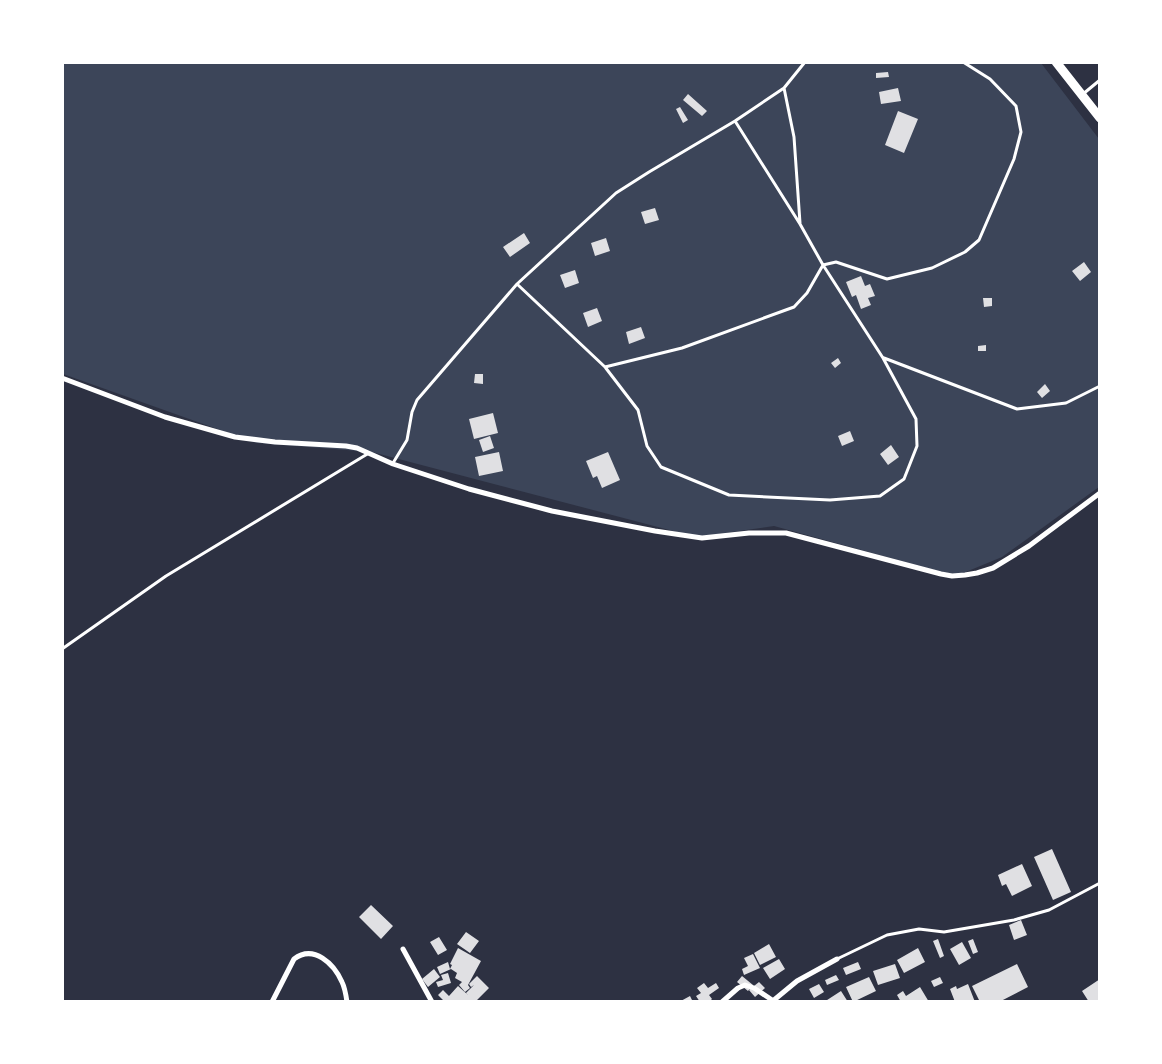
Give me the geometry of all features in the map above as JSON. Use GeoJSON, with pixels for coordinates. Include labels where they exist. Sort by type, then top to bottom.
{"type":"FeatureCollection","features":[{"type":"Feature","properties":{"kind":"main road"},"geometry":{"type":"LineString","coordinates":[[1056,62],[1100,118]]}},
{"type":"Feature","properties":{"kind":"street"},"geometry":{"type":"LineString","coordinates":[[62,378],[165,417],[235,437],[357,448],[393,464],[470,489],[552,511],[702,538],[749,533],[786,533],[872,557],[952,576],[977,573],[993,568],[1029,546],[1100,494]]}},
{"type":"Feature","properties":{"kind":"street"},"geometry":{"type":"LineString","coordinates":[[403,948],[432,1002]]}},
{"type":"Feature","properties":{"kind":"street"},"geometry":{"type":"LineString","coordinates":[[272,1002],[294,959],[306,953],[327,961],[336,971],[343,983],[347,1002]]}},
{"type":"Feature","properties":{"kind":"street"},"geometry":{"type":"LineString","coordinates":[[722,1002],[738,988],[745,985],[754,988],[774,1001],[797,982],[837,959]]}},
{"type":"Feature","properties":{"kind":"lane"},"geometry":{"type":"LineString","coordinates":[[393,464],[407,440],[412,412],[417,400],[516,284],[616,193],[784,88],[805,62]]}},
{"type":"Feature","properties":{"kind":"lane"},"geometry":{"type":"LineString","coordinates":[[605,367],[682,348],[794,307],[807,293],[823,265],[836,262],[887,278],[932,268],[966,252],[979,240],[1014,159],[1021,132],[1016,106],[990,79],[962,62]]}},
{"type":"Feature","properties":{"kind":"lane"},"geometry":{"type":"LineString","coordinates":[[1082,95],[1100,80]]}},
{"type":"Feature","properties":{"kind":"lane"},"geometry":{"type":"LineString","coordinates":[[784,88],[794,137],[800,224]]}},
{"type":"Feature","properties":{"kind":"lane"},"geometry":{"type":"LineString","coordinates":[[516,284],[605,367],[638,410],[648,446],[661,468],[729,495],[830,500],[880,496],[904,479],[917,446],[916,419],[883,358],[734,121]]}},
{"type":"Feature","properties":{"kind":"lane"},"geometry":{"type":"LineString","coordinates":[[883,358],[1017,409],[1066,404],[1100,386]]}},
{"type":"Feature","properties":{"kind":"lane"},"geometry":{"type":"LineString","coordinates":[[62,649],[166,576],[369,453]]}},
{"type":"Feature","properties":{"kind":"lane"},"geometry":{"type":"LineString","coordinates":[[837,959],[887,935],[919,930],[944,932],[1014,920],[1049,910],[1100,883]]}},
{"type":"Feature","properties":{"kind":"shaded area"},"geometry":{"type":"Polygon","coordinates":[[[63,63],[1041,63],[1099,139],[1099,487],[1002,557],[956,576],[774,526],[696,537],[372,452],[257,443],[63,374],[63,63]]]}},
{"type":"Feature","properties":{"kind":"building"},"geometry":{"type":"Polygon","coordinates":[[[888,72],[889,77],[876,78],[876,73],[888,72]]]}},
{"type":"Feature","properties":{"kind":"building"},"geometry":{"type":"Polygon","coordinates":[[[898,88],[901,101],[881,104],[879,92],[898,88]]]}},
{"type":"Feature","properties":{"kind":"building"},"geometry":{"type":"Polygon","coordinates":[[[688,94],[707,111],[702,116],[683,100],[688,94]]]}},
{"type":"Feature","properties":{"kind":"building"},"geometry":{"type":"Polygon","coordinates":[[[680,107],[688,120],[683,123],[676,109],[680,107]]]}},
{"type":"Feature","properties":{"kind":"building"},"geometry":{"type":"Polygon","coordinates":[[[898,111],[918,119],[904,153],[885,145],[898,111]]]}},
{"type":"Feature","properties":{"kind":"building"},"geometry":{"type":"Polygon","coordinates":[[[655,208],[659,220],[645,224],[641,212],[655,208]]]}},
{"type":"Feature","properties":{"kind":"building"},"geometry":{"type":"Polygon","coordinates":[[[524,233],[530,243],[510,257],[503,247],[524,233]]]}},
{"type":"Feature","properties":{"kind":"building"},"geometry":{"type":"Polygon","coordinates":[[[606,238],[610,251],[595,256],[591,243],[606,238]]]}},
{"type":"Feature","properties":{"kind":"building"},"geometry":{"type":"Polygon","coordinates":[[[1084,262],[1091,272],[1080,281],[1072,271],[1084,262]]]}},
{"type":"Feature","properties":{"kind":"building"},"geometry":{"type":"Polygon","coordinates":[[[575,270],[579,283],[565,288],[560,275],[575,270]]]}},
{"type":"Feature","properties":{"kind":"building"},"geometry":{"type":"Polygon","coordinates":[[[861,276],[865,286],[870,284],[875,296],[868,298],[871,305],[861,309],[856,295],[852,297],[846,282],[861,276]]]}},
{"type":"Feature","properties":{"kind":"building"},"geometry":{"type":"Polygon","coordinates":[[[983,298],[992,298],[992,306],[984,307],[983,298]]]}},
{"type":"Feature","properties":{"kind":"building"},"geometry":{"type":"Polygon","coordinates":[[[597,308],[602,321],[588,327],[583,313],[597,308]]]}},
{"type":"Feature","properties":{"kind":"building"},"geometry":{"type":"Polygon","coordinates":[[[641,327],[645,338],[629,344],[626,332],[641,327]]]}},
{"type":"Feature","properties":{"kind":"building"},"geometry":{"type":"Polygon","coordinates":[[[986,345],[986,351],[978,351],[978,346],[986,345]]]}},
{"type":"Feature","properties":{"kind":"building"},"geometry":{"type":"Polygon","coordinates":[[[838,358],[841,363],[835,368],[831,363],[838,358]]]}},
{"type":"Feature","properties":{"kind":"building"},"geometry":{"type":"Polygon","coordinates":[[[475,374],[483,374],[483,384],[474,383],[475,374]]]}},
{"type":"Feature","properties":{"kind":"building"},"geometry":{"type":"Polygon","coordinates":[[[1045,384],[1050,391],[1042,398],[1037,392],[1045,384]]]}},
{"type":"Feature","properties":{"kind":"building"},"geometry":{"type":"Polygon","coordinates":[[[493,413],[498,433],[474,439],[469,419],[493,413]]]}},
{"type":"Feature","properties":{"kind":"building"},"geometry":{"type":"Polygon","coordinates":[[[850,431],[854,441],[842,446],[838,436],[850,431]]]}},
{"type":"Feature","properties":{"kind":"building"},"geometry":{"type":"Polygon","coordinates":[[[490,436],[494,448],[483,452],[479,440],[490,436]]]}},
{"type":"Feature","properties":{"kind":"building"},"geometry":{"type":"Polygon","coordinates":[[[891,445],[899,457],[888,465],[880,454],[891,445]]]}},
{"type":"Feature","properties":{"kind":"building"},"geometry":{"type":"Polygon","coordinates":[[[499,452],[503,471],[479,476],[475,457],[499,452]]]}},
{"type":"Feature","properties":{"kind":"building"},"geometry":{"type":"Polygon","coordinates":[[[608,452],[620,480],[602,488],[597,476],[593,478],[586,461],[608,452]]]}},
{"type":"Feature","properties":{"kind":"building"},"geometry":{"type":"Polygon","coordinates":[[[1052,849],[1071,892],[1053,900],[1034,857],[1052,849]]]}},
{"type":"Feature","properties":{"kind":"building"},"geometry":{"type":"Polygon","coordinates":[[[1022,864],[1032,886],[1012,896],[1006,884],[1002,886],[998,875],[1022,864]]]}},
{"type":"Feature","properties":{"kind":"building"},"geometry":{"type":"Polygon","coordinates":[[[371,905],[393,926],[381,939],[359,917],[371,905]]]}},
{"type":"Feature","properties":{"kind":"building"},"geometry":{"type":"Polygon","coordinates":[[[1021,920],[1027,935],[1014,940],[1009,925],[1021,920]]]}},
{"type":"Feature","properties":{"kind":"building"},"geometry":{"type":"Polygon","coordinates":[[[466,932],[479,941],[470,953],[457,944],[466,932]]]}},
{"type":"Feature","properties":{"kind":"building"},"geometry":{"type":"Polygon","coordinates":[[[439,937],[447,950],[438,955],[430,942],[439,937]]]}},
{"type":"Feature","properties":{"kind":"building"},"geometry":{"type":"Polygon","coordinates":[[[938,939],[944,956],[940,958],[933,941],[938,939]]]}},
{"type":"Feature","properties":{"kind":"building"},"geometry":{"type":"Polygon","coordinates":[[[973,939],[978,952],[973,954],[968,941],[973,939]]]}},
{"type":"Feature","properties":{"kind":"building"},"geometry":{"type":"Polygon","coordinates":[[[962,942],[971,958],[959,965],[950,949],[962,942]]]}},
{"type":"Feature","properties":{"kind":"building"},"geometry":{"type":"Polygon","coordinates":[[[769,944],[776,957],[760,965],[754,953],[769,944]]]}},
{"type":"Feature","properties":{"kind":"building"},"geometry":{"type":"Polygon","coordinates":[[[458,948],[481,961],[468,985],[470,988],[465,992],[459,985],[462,982],[455,978],[457,973],[451,969],[440,974],[437,967],[448,962],[450,969],[452,965],[450,964],[458,948]]]}},
{"type":"Feature","properties":{"kind":"building"},"geometry":{"type":"Polygon","coordinates":[[[918,948],[925,962],[904,973],[897,960],[918,948]]]}},
{"type":"Feature","properties":{"kind":"building"},"geometry":{"type":"Polygon","coordinates":[[[753,954],[760,968],[744,975],[742,969],[748,966],[744,958],[753,954]]]}},
{"type":"Feature","properties":{"kind":"building"},"geometry":{"type":"Polygon","coordinates":[[[779,959],[785,969],[770,979],[763,968],[779,959]]]}},
{"type":"Feature","properties":{"kind":"building"},"geometry":{"type":"Polygon","coordinates":[[[858,962],[861,969],[846,975],[843,968],[858,962]]]}},
{"type":"Feature","properties":{"kind":"building"},"geometry":{"type":"Polygon","coordinates":[[[895,964],[900,978],[878,985],[873,971],[895,964]]]}},
{"type":"Feature","properties":{"kind":"building"},"geometry":{"type":"Polygon","coordinates":[[[1017,964],[1028,987],[999,1002],[980,1002],[972,986],[1017,964]]]}},
{"type":"Feature","properties":{"kind":"building"},"geometry":{"type":"Polygon","coordinates":[[[434,969],[440,977],[428,987],[422,979],[434,969]]]}},
{"type":"Feature","properties":{"kind":"building"},"geometry":{"type":"Polygon","coordinates":[[[448,973],[451,983],[438,987],[436,982],[443,980],[441,975],[448,973]]]}},
{"type":"Feature","properties":{"kind":"building"},"geometry":{"type":"Polygon","coordinates":[[[836,975],[839,980],[827,985],[825,980],[836,975]]]}},
{"type":"Feature","properties":{"kind":"building"},"geometry":{"type":"Polygon","coordinates":[[[477,976],[489,988],[477,1000],[479,1002],[441,1002],[443,1000],[438,995],[443,990],[449,996],[458,986],[468,995],[466,993],[474,985],[471,987],[469,984],[477,976]]]}},
{"type":"Feature","properties":{"kind":"building"},"geometry":{"type":"Polygon","coordinates":[[[742,976],[753,985],[748,991],[737,982],[742,976]]]}},
{"type":"Feature","properties":{"kind":"building"},"geometry":{"type":"Polygon","coordinates":[[[869,977],[876,991],[853,1002],[846,987],[869,977]]]}},
{"type":"Feature","properties":{"kind":"building"},"geometry":{"type":"Polygon","coordinates":[[[940,977],[943,983],[934,987],[931,981],[940,977]]]}},
{"type":"Feature","properties":{"kind":"building"},"geometry":{"type":"Polygon","coordinates":[[[1100,979],[1100,1002],[1089,1002],[1082,991],[1100,979]]]}},
{"type":"Feature","properties":{"kind":"building"},"geometry":{"type":"Polygon","coordinates":[[[759,982],[765,988],[755,997],[749,990],[759,982]]]}},
{"type":"Feature","properties":{"kind":"building"},"geometry":{"type":"Polygon","coordinates":[[[704,983],[708,988],[716,983],[719,988],[709,995],[712,999],[709,1002],[700,1002],[696,996],[701,993],[697,988],[704,983]]]}},
{"type":"Feature","properties":{"kind":"building"},"geometry":{"type":"Polygon","coordinates":[[[819,984],[824,992],[814,998],[809,989],[819,984]]]}},
{"type":"Feature","properties":{"kind":"building"},"geometry":{"type":"Polygon","coordinates":[[[968,984],[975,1002],[955,1002],[950,989],[956,986],[957,989],[968,984]]]}},
{"type":"Feature","properties":{"kind":"building"},"geometry":{"type":"Polygon","coordinates":[[[920,987],[929,1002],[901,1002],[897,995],[903,991],[906,996],[920,987]]]}},
{"type":"Feature","properties":{"kind":"building"},"geometry":{"type":"Polygon","coordinates":[[[841,991],[848,1002],[824,1002],[841,991]]]}},
{"type":"Feature","properties":{"kind":"building"},"geometry":{"type":"Polygon","coordinates":[[[690,996],[693,1002],[679,1002],[690,996]]]}}]}
